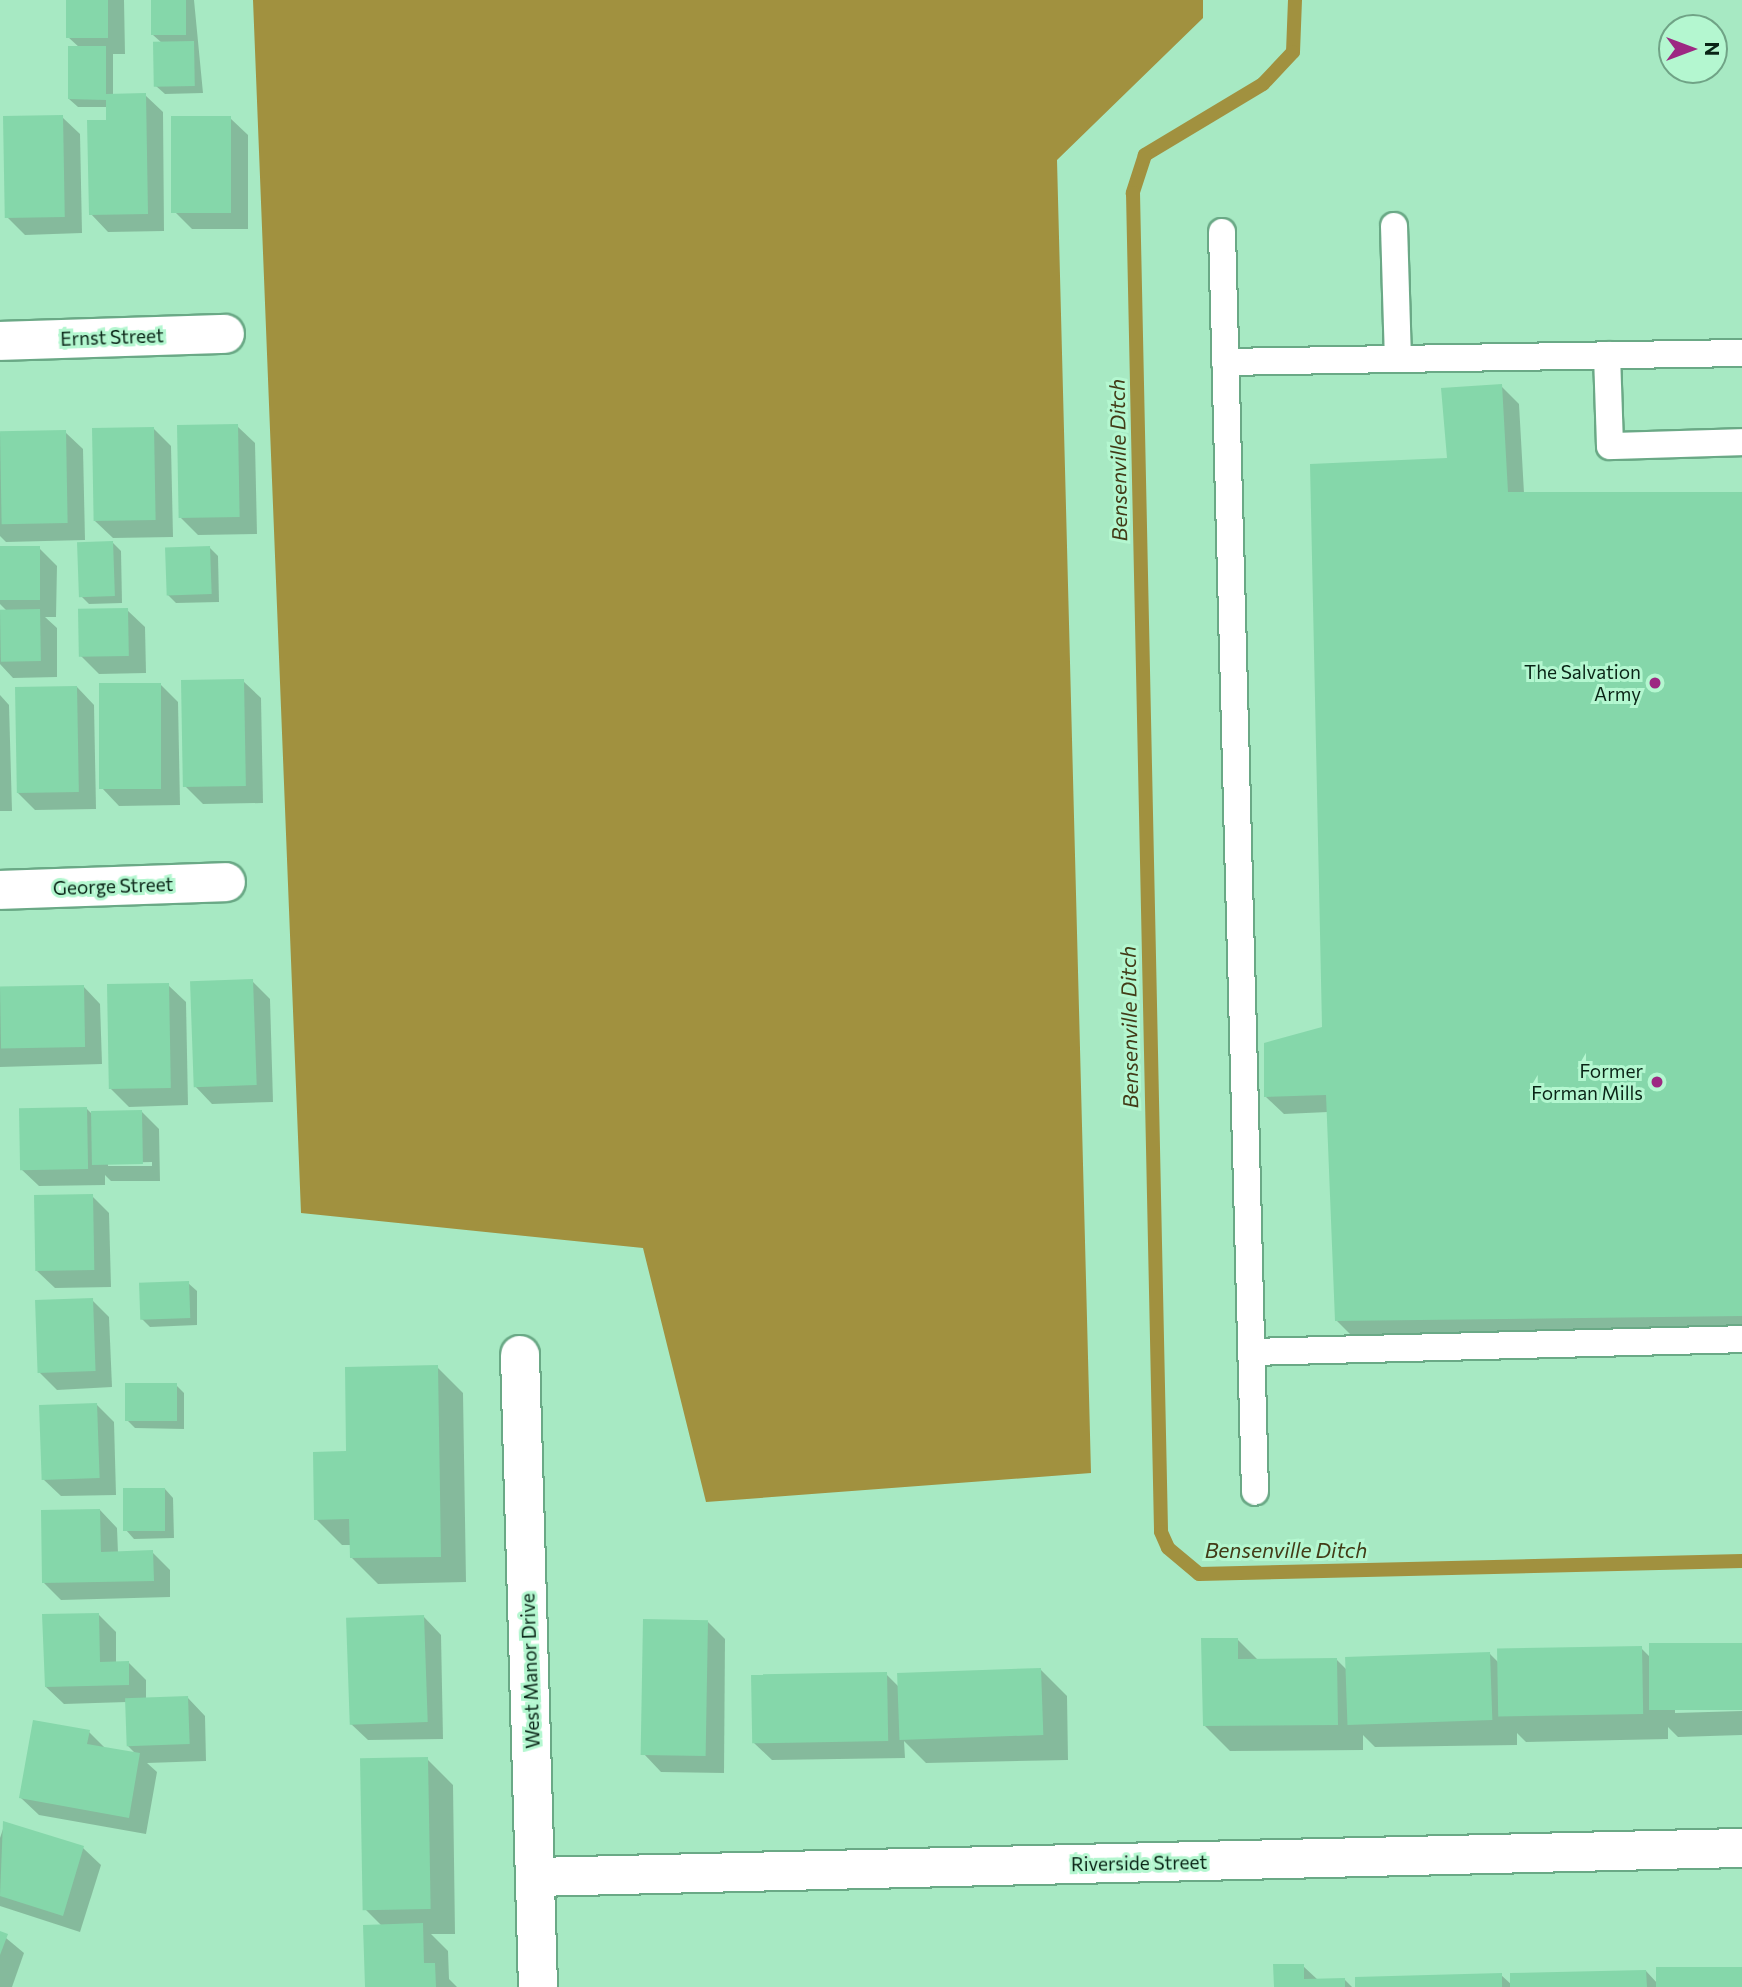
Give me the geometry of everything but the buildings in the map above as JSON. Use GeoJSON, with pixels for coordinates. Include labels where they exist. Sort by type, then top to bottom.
{"type":"FeatureCollection","features":[{"type":"Feature","properties":{"kind":"street","name":"Ernst Street"},"geometry":{"type":"LineString","coordinates":[[0,341],[225,334]]}},
{"type":"Feature","properties":{"kind":"street","name":"George Street"},"geometry":{"type":"LineString","coordinates":[[0,890],[226,882]]}},
{"type":"Feature","properties":{"kind":"street","name":"West Manor Drive"},"geometry":{"type":"LineString","coordinates":[[520,1355],[538,1987]]}},
{"type":"Feature","properties":{"kind":"street","name":"Riverside Street"},"geometry":{"type":"LineString","coordinates":[[536,1877],[1742,1849]]}},
{"type":"Feature","properties":{"kind":"lane"},"geometry":{"type":"LineString","coordinates":[[1394,226],[1398,359]]}},
{"type":"Feature","properties":{"kind":"lane"},"geometry":{"type":"LineString","coordinates":[[1222,232],[1255,1492]]}},
{"type":"Feature","properties":{"kind":"lane"},"geometry":{"type":"LineString","coordinates":[[1225,362],[1742,353]]}},
{"type":"Feature","properties":{"kind":"lane"},"geometry":{"type":"LineString","coordinates":[[1607,355],[1610,446],[1742,442]]}},
{"type":"Feature","properties":{"kind":"lane"},"geometry":{"type":"LineString","coordinates":[[1251,1352],[1742,1339]]}},
{"type":"Feature","properties":{"kind":"shaded area"},"geometry":{"type":"Polygon","coordinates":[[[253,0],[1203,0],[1203,18],[1057,160],[1091,1473],[706,1502],[643,1248],[301,1213],[253,0]]]}},
{"type":"Feature","properties":{"kind":"waterway","name":"Bensenville Ditch"},"geometry":{"type":"LineString","coordinates":[[1295,0],[1293,52],[1263,84],[1145,155],[1133,193],[1161,1532],[1168,1548],[1199,1574],[1742,1561]]}},
{"type":"Feature","properties":{"kind":"place","name":"The Salvation Army"},"geometry":{"type":"Point","coordinates":[1655,683]}},
{"type":"Feature","properties":{"kind":"place","name":"Former Forman Mills"},"geometry":{"type":"Point","coordinates":[1657,1082]}}]}
